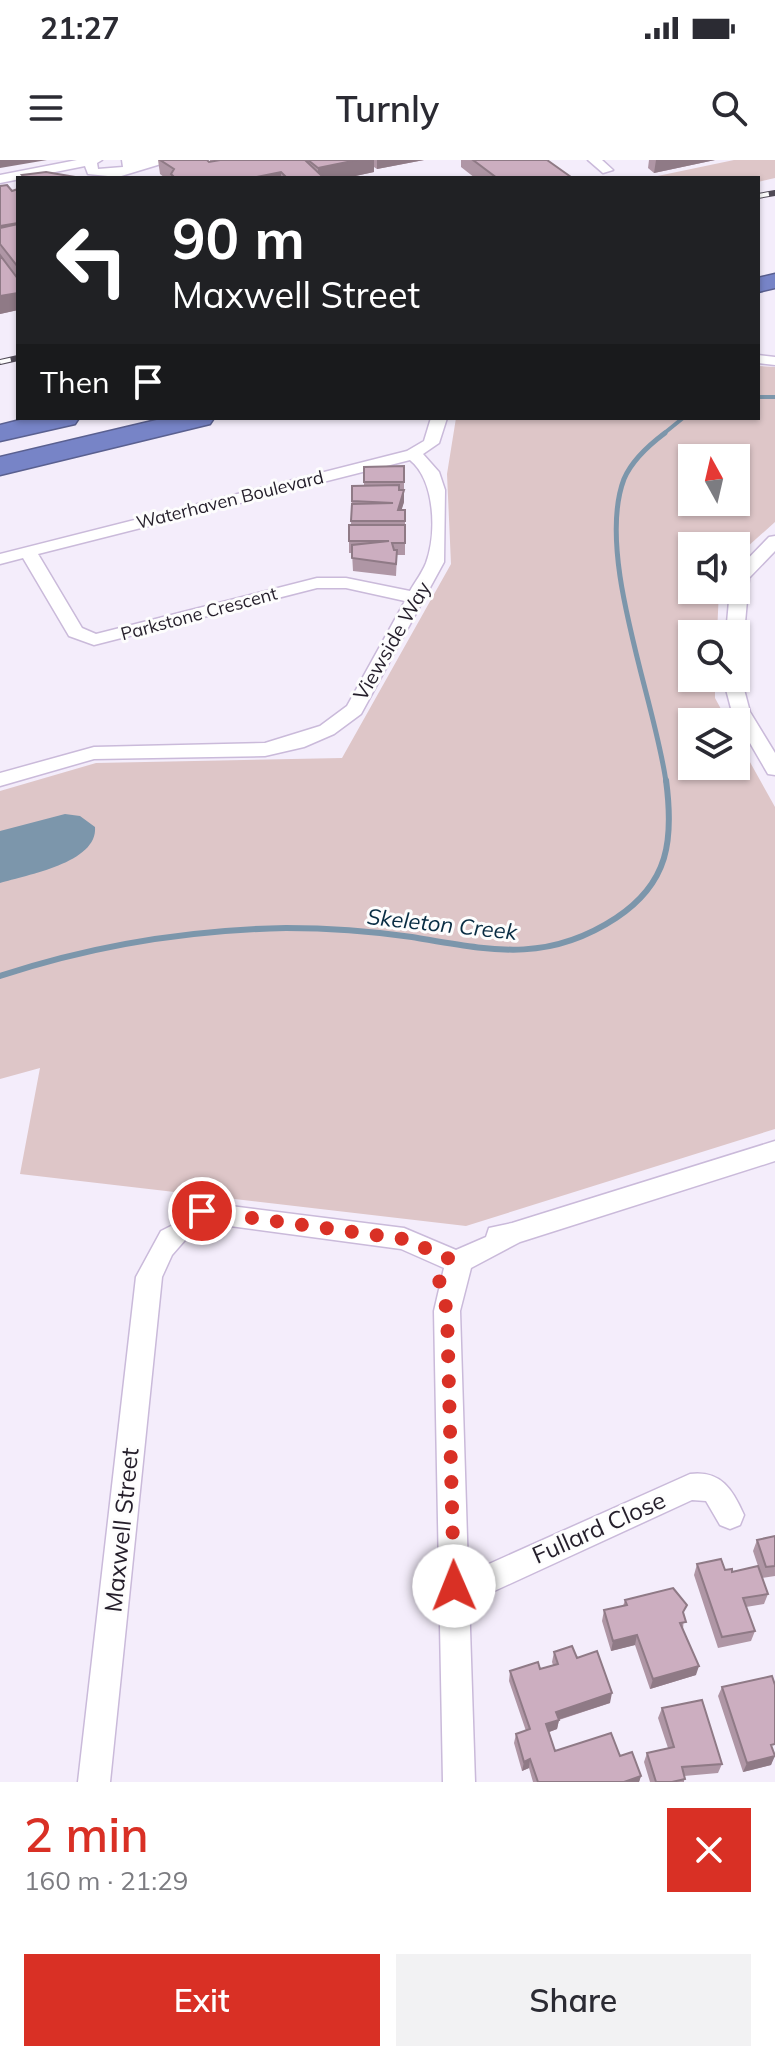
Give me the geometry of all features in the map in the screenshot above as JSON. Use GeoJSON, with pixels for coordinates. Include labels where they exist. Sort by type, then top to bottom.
{"type":"FeatureCollection","features":[{"type":"Feature","properties":{"kind":"highway"},"geometry":{"type":"LineString","coordinates":[[0,433],[56,420]]}},
{"type":"Feature","properties":{"kind":"highway"},"geometry":{"type":"LineString","coordinates":[[0,466],[192,420]]}},
{"type":"Feature","properties":{"kind":"street"},"geometry":{"type":"LineString","coordinates":[[22,176],[98,167],[129,169],[168,160]]}},
{"type":"Feature","properties":{"kind":"street"},"geometry":{"type":"LineString","coordinates":[[594,160],[607,170]]}},
{"type":"Feature","properties":{"kind":"street"},"geometry":{"type":"LineString","coordinates":[[413,454],[431,443],[438,420]]}},
{"type":"Feature","properties":{"kind":"street","name":"Waterhaven Boulevard"},"geometry":{"type":"LineString","coordinates":[[0,559],[413,454]]}},
{"type":"Feature","properties":{"kind":"street","name":"Viewside Way"},"geometry":{"type":"LineString","coordinates":[[0,780],[90,754],[260,749],[314,738],[354,710],[433,570],[438,541],[434,477],[413,454]]}},
{"type":"Feature","properties":{"kind":"street"},"geometry":{"type":"LineString","coordinates":[[736,620],[740,577],[775,541]]}},
{"type":"Feature","properties":{"kind":"street","name":"Parkstone Crescent"},"geometry":{"type":"LineString","coordinates":[[28,552],[75,632],[94,640],[317,583],[346,583],[417,598]]}},
{"type":"Feature","properties":{"kind":"street"},"geometry":{"type":"LineString","coordinates":[[736,692],[741,712],[775,769]]}},
{"type":"Feature","properties":{"kind":"street"},"geometry":{"type":"LineString","coordinates":[[459,1782],[447,1311],[454,1260],[504,1242],[512,1234],[774,1150]]}},
{"type":"Feature","properties":{"kind":"street","name":"Maxwell Street"},"geometry":{"type":"LineString","coordinates":[[94,1782],[149,1277],[174,1232],[191,1224],[227,1217],[404,1239],[454,1260]]}},
{"type":"Feature","properties":{"kind":"street","name":"Fullard Close"},"geometry":{"type":"LineString","coordinates":[[454,1586],[482,1582],[690,1487],[705,1484],[716,1490],[730,1515]]}},
{"type":"Feature","properties":{"kind":"shaded area"},"geometry":{"type":"Polygon","coordinates":[[[734,160],[775,160],[775,178],[760,182],[760,176],[658,176],[734,160]]]}},
{"type":"Feature","properties":{"kind":"shaded area"},"geometry":{"type":"Polygon","coordinates":[[[760,366],[775,367],[775,522],[750,544],[750,532],[678,532],[678,604],[718,604],[718,620],[678,620],[678,692],[715,692],[720,708],[678,708],[678,780],[750,780],[750,762],[775,807],[775,1129],[466,1226],[20,1174],[40,1068],[0,1079],[0,791],[96,763],[342,758],[451,564],[447,474],[456,420],[760,420],[760,366]]]}},
{"type":"Feature","properties":{"kind":"water"},"geometry":{"type":"Polygon","coordinates":[[[65,814],[80,816],[95,827],[93,839],[85,850],[58,866],[0,883],[0,831],[65,814]]]}},
{"type":"Feature","properties":{"kind":"building"},"geometry":{"type":"Polygon","coordinates":[[[160,160],[305,160],[322,176],[285,176],[281,172],[261,176],[173,176],[174,169],[160,160]]]}},
{"type":"Feature","properties":{"kind":"building"},"geometry":{"type":"Polygon","coordinates":[[[308,160],[357,160],[318,168],[308,160]]]}},
{"type":"Feature","properties":{"kind":"building"},"geometry":{"type":"Polygon","coordinates":[[[473,160],[547,160],[570,176],[494,176],[473,160]]]}},
{"type":"Feature","properties":{"kind":"building"},"geometry":{"type":"Polygon","coordinates":[[[46,172],[69,176],[23,176],[46,172]]]}},
{"type":"Feature","properties":{"kind":"building"},"geometry":{"type":"Polygon","coordinates":[[[7,185],[12,191],[16,190],[16,223],[0,226],[0,186],[7,185]]]}},
{"type":"Feature","properties":{"kind":"building"},"geometry":{"type":"Polygon","coordinates":[[[16,224],[16,264],[0,244],[0,228],[16,224]]]}},
{"type":"Feature","properties":{"kind":"building"},"geometry":{"type":"Polygon","coordinates":[[[0,255],[16,276],[16,293],[0,296],[0,255]]]}},
{"type":"Feature","properties":{"kind":"building"},"geometry":{"type":"Polygon","coordinates":[[[404,466],[404,482],[364,482],[364,467],[404,466]]]}},
{"type":"Feature","properties":{"kind":"building"},"geometry":{"type":"Polygon","coordinates":[[[399,485],[399,490],[404,490],[398,510],[405,510],[405,521],[351,521],[352,504],[393,503],[352,501],[352,486],[399,485]]]}},
{"type":"Feature","properties":{"kind":"building"},"geometry":{"type":"Polygon","coordinates":[[[349,525],[405,525],[405,543],[392,543],[394,550],[397,550],[396,564],[352,558],[352,545],[389,541],[349,541],[349,525]]]}},
{"type":"Feature","properties":{"kind":"building"},"geometry":{"type":"Polygon","coordinates":[[[775,1536],[775,1566],[766,1567],[757,1540],[775,1536]]]}},
{"type":"Feature","properties":{"kind":"building"},"geometry":{"type":"Polygon","coordinates":[[[721,1559],[725,1570],[732,1569],[732,1572],[758,1566],[768,1594],[743,1598],[755,1631],[722,1637],[697,1564],[721,1559]]]}},
{"type":"Feature","properties":{"kind":"building"},"geometry":{"type":"Polygon","coordinates":[[[673,1588],[687,1605],[683,1612],[686,1622],[680,1623],[699,1666],[653,1679],[637,1635],[613,1641],[604,1610],[627,1605],[625,1600],[673,1588]]]}},
{"type":"Feature","properties":{"kind":"building"},"geometry":{"type":"Polygon","coordinates":[[[572,1646],[577,1658],[597,1651],[612,1693],[556,1712],[559,1720],[546,1724],[555,1751],[611,1733],[620,1756],[632,1752],[641,1776],[624,1782],[538,1782],[530,1759],[524,1762],[516,1734],[530,1729],[510,1671],[538,1662],[540,1669],[558,1664],[554,1652],[572,1646]]]}},
{"type":"Feature","properties":{"kind":"building"},"geometry":{"type":"Polygon","coordinates":[[[772,1676],[775,1685],[775,1744],[771,1745],[775,1756],[747,1763],[722,1687],[772,1676]]]}},
{"type":"Feature","properties":{"kind":"building"},"geometry":{"type":"Polygon","coordinates":[[[702,1700],[722,1764],[682,1767],[685,1779],[656,1782],[647,1753],[674,1747],[662,1708],[702,1700]]]}},
{"type":"Feature","properties":{"kind":"waterway","name":"Skeleton Creek"},"geometry":{"type":"LineString","coordinates":[[760,397],[775,397]]}},
{"type":"Feature","properties":{"kind":"waterway","name":"Skeleton Creek"},"geometry":{"type":"LineString","coordinates":[[662,435],[681,420]]}},
{"type":"Feature","properties":{"kind":"waterway","name":"Skeleton Creek"},"geometry":{"type":"LineString","coordinates":[[665,433],[642,453],[624,479],[617,510],[617,547],[630,628],[666,782]]}},
{"type":"Feature","properties":{"kind":"waterway","name":"Skeleton Creek"},"geometry":{"type":"LineString","coordinates":[[0,976],[70,956],[141,941],[249,929],[349,930],[492,949],[541,948],[566,942],[616,918],[634,904],[657,875],[668,841],[666,780]]}},
{"type":"Feature","properties":{"kind":"railway"},"geometry":{"type":"LineString","coordinates":[[760,196],[775,193]]}},
{"type":"Feature","properties":{"kind":"railway"},"geometry":{"type":"LineString","coordinates":[[0,362],[16,358]]}},
{"type":"Feature","properties":{"kind":"route"},"geometry":{"type":"LineString","coordinates":[[202,1211],[227,1217],[404,1239],[448,1258],[439,1280],[447,1311],[454,1586]]}}]}
